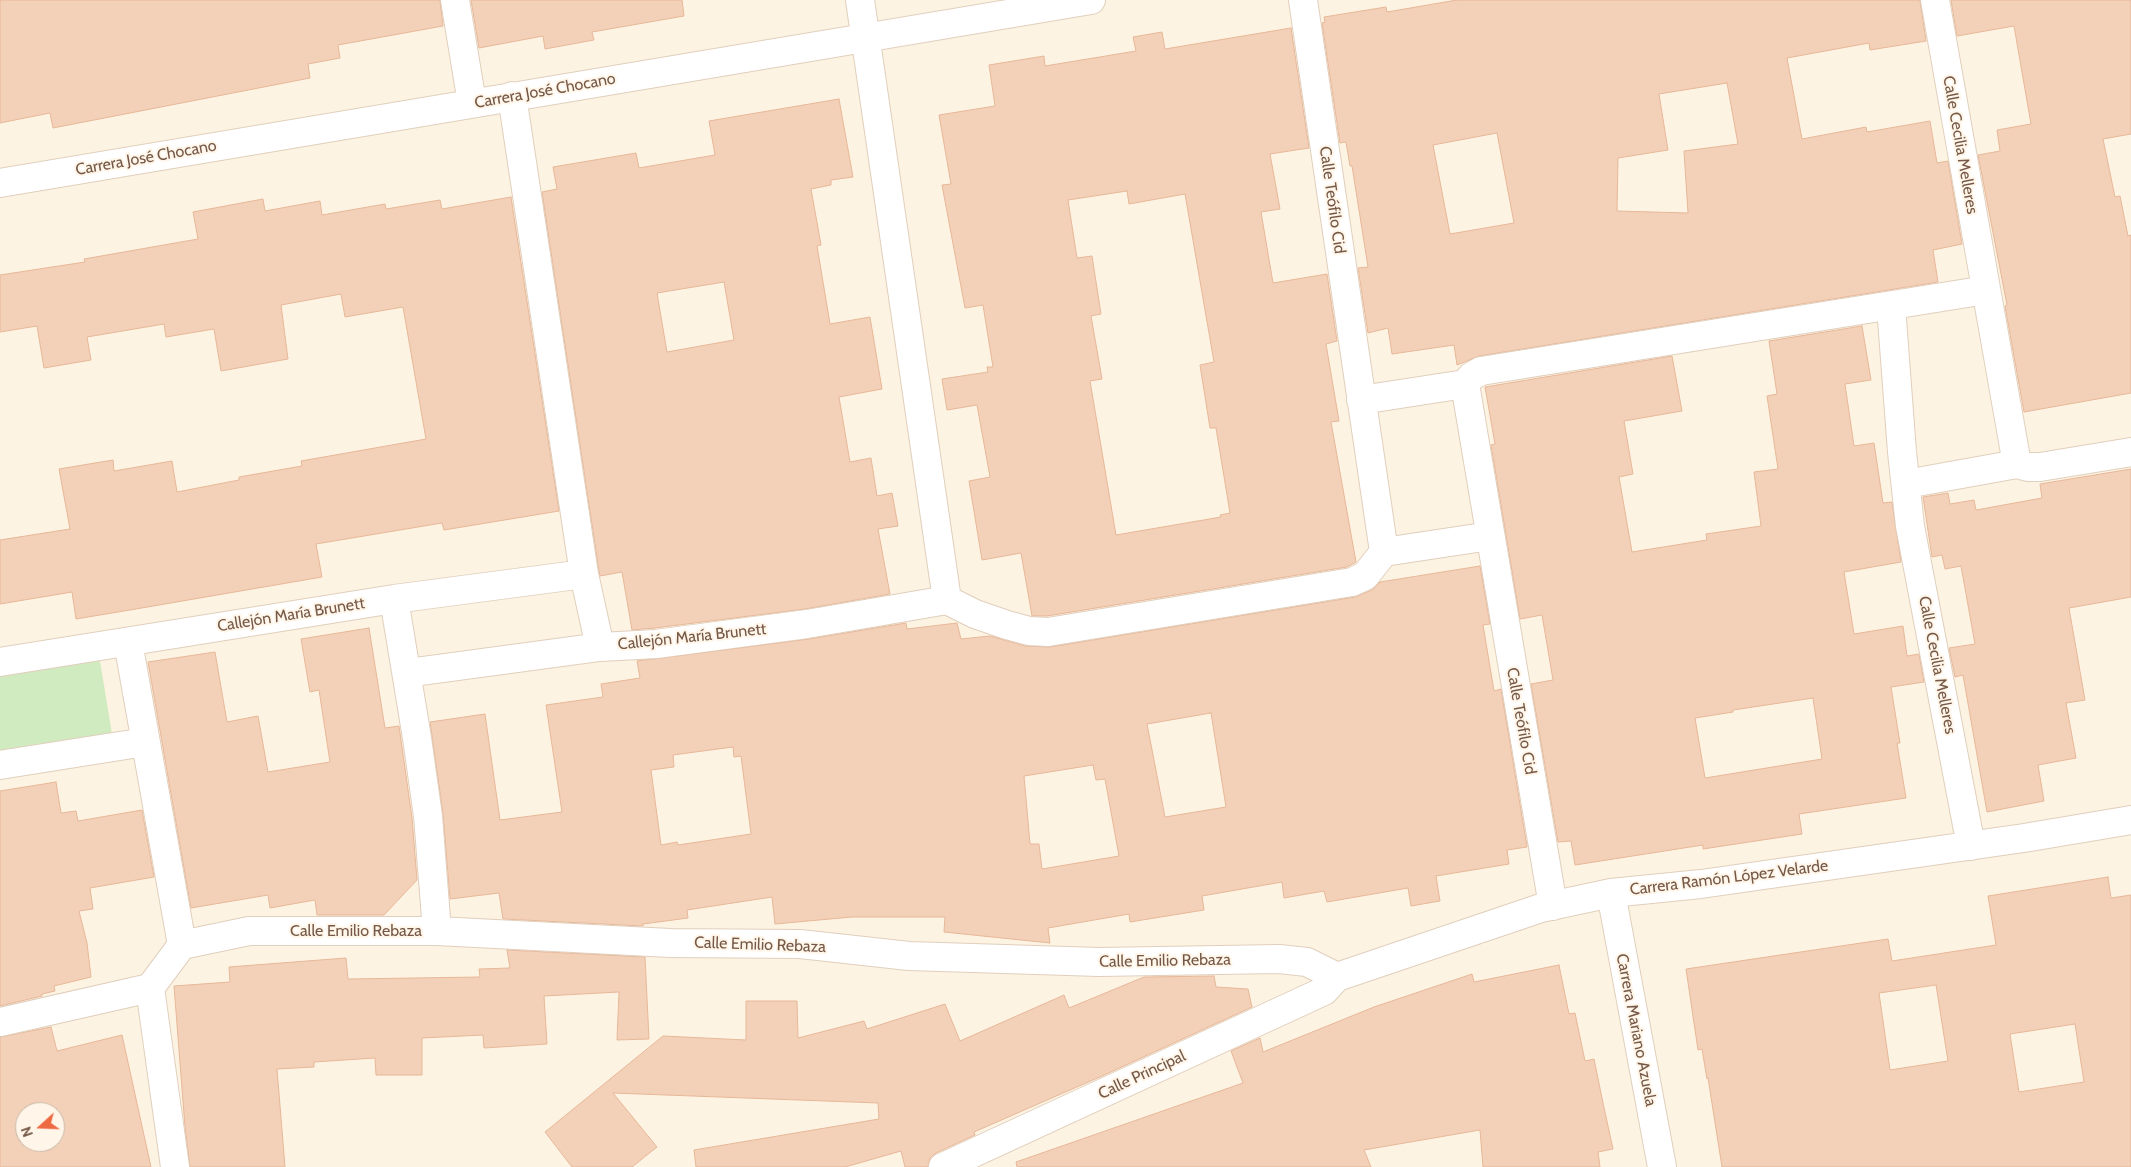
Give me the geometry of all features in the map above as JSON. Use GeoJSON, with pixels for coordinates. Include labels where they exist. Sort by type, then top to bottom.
{"type":"FeatureCollection","features":[{"type":"Feature","properties":{"kind":"street"},"geometry":{"type":"LineString","coordinates":[[456,0],[472,103]]}},
{"type":"Feature","properties":{"kind":"street"},"geometry":{"type":"LineString","coordinates":[[860,0],[946,600],[974,614],[1006,625],[1029,631],[1048,632],[1352,582],[1365,576],[1384,552],[1490,536]]}},
{"type":"Feature","properties":{"kind":"street","name":"Carrera José Chocano"},"geometry":{"type":"LineString","coordinates":[[0,183],[1091,0]]}},
{"type":"Feature","properties":{"kind":"street","name":"Calle Teófilo Cid"},"geometry":{"type":"LineString","coordinates":[[1302,0],[1384,552]]}},
{"type":"Feature","properties":{"kind":"street","name":"Calle Cecilia Melleres"},"geometry":{"type":"LineString","coordinates":[[1935,0],[2017,464]]}},
{"type":"Feature","properties":{"kind":"street"},"geometry":{"type":"LineString","coordinates":[[512,96],[584,574],[600,647]]}},
{"type":"Feature","properties":{"kind":"street"},"geometry":{"type":"LineString","coordinates":[[1361,400],[1465,384],[1472,376],[1481,371],[1986,290]]}},
{"type":"Feature","properties":{"kind":"street","name":"Calle Cecilia Melleres"},"geometry":{"type":"LineString","coordinates":[[1891,306],[1910,526],[1971,846]]}},
{"type":"Feature","properties":{"kind":"street","name":"Calle Teófilo Cid"},"geometry":{"type":"LineString","coordinates":[[1465,384],[1553,906]]}},
{"type":"Feature","properties":{"kind":"street"},"geometry":{"type":"LineString","coordinates":[[1906,484],[2017,464],[2028,467],[2040,467],[2131,452]]}},
{"type":"Feature","properties":{"kind":"street","name":"Callejón María Brunett"},"geometry":{"type":"LineString","coordinates":[[0,662],[394,599],[584,574]]}},
{"type":"Feature","properties":{"kind":"street"},"geometry":{"type":"LineString","coordinates":[[394,599],[428,816],[437,931]]}},
{"type":"Feature","properties":{"kind":"street","name":"Callejón María Brunett"},"geometry":{"type":"LineString","coordinates":[[407,673],[600,647],[656,644],[807,624],[946,600]]}},
{"type":"Feature","properties":{"kind":"street"},"geometry":{"type":"LineString","coordinates":[[0,1022],[150,988],[182,945],[128,642]]}},
{"type":"Feature","properties":{"kind":"street"},"geometry":{"type":"LineString","coordinates":[[0,766],[145,742]]}},
{"type":"Feature","properties":{"kind":"street","name":"Carrera Ramón López Velarde"},"geometry":{"type":"LineString","coordinates":[[1337,976],[1541,908],[1611,893],[1701,884],[1971,846],[2131,820]]}},
{"type":"Feature","properties":{"kind":"street","name":"Carrera Mariano Azuela"},"geometry":{"type":"LineString","coordinates":[[1611,893],[1662,1167]]}},
{"type":"Feature","properties":{"kind":"street","name":"Calle Emilio Rebaza"},"geometry":{"type":"LineString","coordinates":[[182,945],[248,931],[437,931],[670,943],[800,944],[909,956],[1079,962],[1279,959],[1306,962],[1337,976]]}},
{"type":"Feature","properties":{"kind":"street","name":"Calle Principal"},"geometry":{"type":"LineString","coordinates":[[943,1167],[1324,991],[1337,976]]}},
{"type":"Feature","properties":{"kind":"street"},"geometry":{"type":"LineString","coordinates":[[150,988],[175,1167]]}},
{"type":"Feature","properties":{"kind":"green space"},"geometry":{"type":"Polygon","coordinates":[[[99,655],[113,740],[0,759],[0,671],[99,655]]]}},
{"type":"Feature","properties":{"kind":"building"},"geometry":{"type":"Polygon","coordinates":[[[0,0],[440,0],[443,26],[338,45],[340,58],[308,64],[310,78],[53,128],[50,113],[0,123],[0,0]]]}},
{"type":"Feature","properties":{"kind":"building"},"geometry":{"type":"Polygon","coordinates":[[[471,0],[682,0],[684,16],[592,32],[594,40],[545,49],[543,36],[479,48],[471,0]]]}},
{"type":"Feature","properties":{"kind":"building"},"geometry":{"type":"Polygon","coordinates":[[[1457,0],[1920,0],[1926,41],[1870,50],[1869,43],[1787,58],[1802,139],[1866,127],[1867,132],[1930,121],[1937,163],[1948,161],[1962,244],[1933,250],[1938,282],[1479,356],[1457,365],[1454,345],[1392,354],[1388,328],[1368,333],[1358,268],[1368,267],[1352,166],[1350,166],[1346,142],[1340,143],[1322,23],[1325,22],[1324,17],[1386,7],[1387,12],[1457,0]],[[1727,83],[1659,94],[1668,150],[1618,158],[1617,211],[1688,213],[1684,151],[1738,144],[1727,83]],[[1497,133],[1433,145],[1450,234],[1514,223],[1497,133]]]}},
{"type":"Feature","properties":{"kind":"building"},"geometry":{"type":"Polygon","coordinates":[[[1951,0],[2131,0],[2131,134],[2103,139],[2115,197],[2120,196],[2128,236],[2131,235],[2131,393],[2024,412],[2005,306],[2007,305],[1978,155],[2000,151],[1997,130],[2031,124],[2014,26],[1957,36],[1951,0]]]}},
{"type":"Feature","properties":{"kind":"building"},"geometry":{"type":"Polygon","coordinates":[[[1291,28],[1309,148],[1270,154],[1280,209],[1261,212],[1273,283],[1327,274],[1337,341],[1326,344],[1339,421],[1331,422],[1356,562],[1347,567],[1047,616],[1032,616],[1021,553],[982,560],[969,481],[990,477],[977,405],[947,410],[942,379],[988,372],[987,367],[993,367],[983,305],[965,308],[942,185],[951,184],[939,115],[995,106],[989,65],[1044,56],[1045,66],[1136,51],[1133,37],[1162,32],[1165,49],[1291,28]],[[1127,191],[1068,200],[1077,258],[1092,256],[1101,314],[1091,316],[1102,379],[1090,381],[1116,535],[1221,517],[1220,515],[1230,513],[1216,428],[1210,428],[1200,365],[1214,362],[1185,194],[1129,204],[1127,191]]]}},
{"type":"Feature","properties":{"kind":"building"},"geometry":{"type":"Polygon","coordinates":[[[839,99],[853,177],[831,180],[831,185],[811,189],[821,245],[817,246],[830,324],[870,317],[882,389],[839,397],[850,462],[871,458],[877,496],[892,493],[898,526],[878,529],[890,594],[805,609],[632,630],[622,572],[600,576],[542,192],[557,189],[553,167],[636,153],[639,168],[715,155],[709,121],[839,99]],[[724,282],[657,293],[667,352],[734,340],[724,282]]]}},
{"type":"Feature","properties":{"kind":"building"},"geometry":{"type":"Polygon","coordinates":[[[511,197],[559,511],[444,530],[442,523],[316,544],[322,577],[76,619],[72,592],[0,604],[0,540],[70,529],[59,469],[113,460],[114,471],[172,461],[177,492],[239,480],[239,477],[302,466],[301,461],[426,439],[403,307],[345,317],[341,294],[281,305],[288,359],[221,371],[214,329],[166,337],[164,324],[87,337],[91,360],[44,368],[37,326],[0,332],[0,275],[85,262],[84,259],[198,239],[193,212],[263,199],[265,211],[320,201],[322,215],[385,204],[386,209],[440,200],[442,209],[511,197]]]}},
{"type":"Feature","properties":{"kind":"building"},"geometry":{"type":"Polygon","coordinates":[[[1862,326],[1871,380],[1845,384],[1854,446],[1874,443],[1883,503],[1892,502],[1901,562],[1844,572],[1854,634],[1903,626],[1907,656],[1919,654],[1924,682],[1891,687],[1900,743],[1897,743],[1906,798],[1799,814],[1802,834],[1703,849],[1703,845],[1575,865],[1571,841],[1558,842],[1531,684],[1553,680],[1542,615],[1520,619],[1491,445],[1495,444],[1485,387],[1672,356],[1682,411],[1624,421],[1633,474],[1619,477],[1632,552],[1707,540],[1706,534],[1761,526],[1754,472],[1778,469],[1767,396],[1777,394],[1769,341],[1862,326]],[[1813,698],[1733,710],[1733,712],[1695,718],[1705,778],[1822,759],[1813,698]]]}},
{"type":"Feature","properties":{"kind":"building"},"geometry":{"type":"Polygon","coordinates":[[[2131,469],[2131,597],[2069,608],[2085,700],[2066,703],[2076,758],[2038,765],[2044,801],[1987,812],[1963,675],[1955,677],[1949,648],[1975,644],[1961,566],[1945,569],[1942,555],[1932,557],[1923,497],[1948,493],[1950,504],[1974,500],[1976,510],[2042,498],[2040,484],[2131,469]]]}},
{"type":"Feature","properties":{"kind":"building"},"geometry":{"type":"Polygon","coordinates":[[[1480,566],[1490,624],[1483,625],[1494,691],[1501,689],[1527,847],[1507,850],[1509,864],[1436,876],[1440,901],[1411,906],[1408,888],[1327,902],[1324,891],[1284,898],[1282,882],[1202,896],[1204,910],[1130,922],[1129,914],[1048,928],[1050,943],[944,932],[945,917],[852,917],[775,924],[772,897],[687,910],[688,918],[643,924],[643,926],[503,919],[499,893],[450,899],[443,814],[430,722],[485,714],[500,820],[562,812],[546,705],[603,697],[601,684],[640,678],[637,661],[809,639],[906,623],[907,629],[957,623],[961,639],[990,636],[1025,646],[1050,647],[1355,597],[1372,590],[1380,582],[1480,566]],[[1211,713],[1147,724],[1165,817],[1226,807],[1211,713]],[[733,747],[673,755],[674,767],[651,770],[661,845],[677,842],[678,845],[751,834],[741,756],[734,757],[733,747]],[[1093,765],[1024,776],[1030,844],[1039,844],[1042,869],[1119,856],[1105,779],[1096,780],[1093,765]]]}},
{"type":"Feature","properties":{"kind":"building"},"geometry":{"type":"Polygon","coordinates":[[[369,628],[385,728],[399,726],[412,818],[417,880],[384,915],[317,915],[315,900],[270,908],[268,895],[191,908],[148,662],[215,652],[227,722],[258,716],[268,772],[330,762],[319,690],[310,692],[301,639],[369,628]]]}},
{"type":"Feature","properties":{"kind":"building"},"geometry":{"type":"Polygon","coordinates":[[[56,782],[61,813],[76,811],[78,821],[142,810],[154,877],[90,888],[93,909],[79,911],[87,943],[91,977],[54,986],[55,991],[42,994],[42,996],[0,1006],[0,791],[56,782]]]}},
{"type":"Feature","properties":{"kind":"building"},"geometry":{"type":"Polygon","coordinates":[[[2108,877],[2111,898],[2131,895],[2131,1167],[1722,1167],[1708,1078],[1702,1049],[1698,1050],[1686,969],[1888,939],[1892,961],[1996,945],[1988,896],[2108,877]],[[1936,985],[1879,993],[1890,1070],[1948,1061],[1936,985]],[[2075,1024],[2010,1034],[2019,1092],[2084,1082],[2075,1024]]]}},
{"type":"Feature","properties":{"kind":"building"},"geometry":{"type":"Polygon","coordinates":[[[507,950],[645,957],[649,1039],[617,1040],[619,992],[544,996],[547,1044],[484,1048],[483,1035],[422,1038],[422,1075],[376,1075],[375,1058],[314,1062],[314,1067],[277,1069],[285,1167],[190,1167],[174,986],[230,982],[229,967],[346,958],[348,979],[480,977],[479,969],[510,968],[507,950]]]}},
{"type":"Feature","properties":{"kind":"building"},"geometry":{"type":"Polygon","coordinates":[[[1559,965],[1569,1014],[1575,1013],[1585,1061],[1594,1059],[1613,1149],[1598,1152],[1600,1167],[1483,1167],[1480,1130],[1364,1150],[1371,1167],[1017,1167],[1016,1162],[1243,1083],[1231,1051],[1260,1038],[1263,1052],[1374,1007],[1472,974],[1474,982],[1559,965]]]}},
{"type":"Feature","properties":{"kind":"building"},"geometry":{"type":"Polygon","coordinates":[[[1214,976],[1216,987],[1248,989],[1252,1007],[974,1132],[975,1135],[936,1153],[930,1158],[928,1167],[905,1167],[901,1151],[845,1167],[696,1167],[694,1150],[879,1119],[878,1103],[613,1093],[657,1147],[632,1167],[572,1167],[545,1132],[663,1036],[746,1040],[746,1001],[797,1001],[798,1038],[864,1021],[867,1029],[945,1004],[960,1041],[1064,995],[1069,1008],[1144,977],[1214,976]]]}},
{"type":"Feature","properties":{"kind":"building"},"geometry":{"type":"Polygon","coordinates":[[[51,1027],[57,1051],[122,1035],[151,1167],[0,1167],[0,1037],[51,1027]]]}}]}
